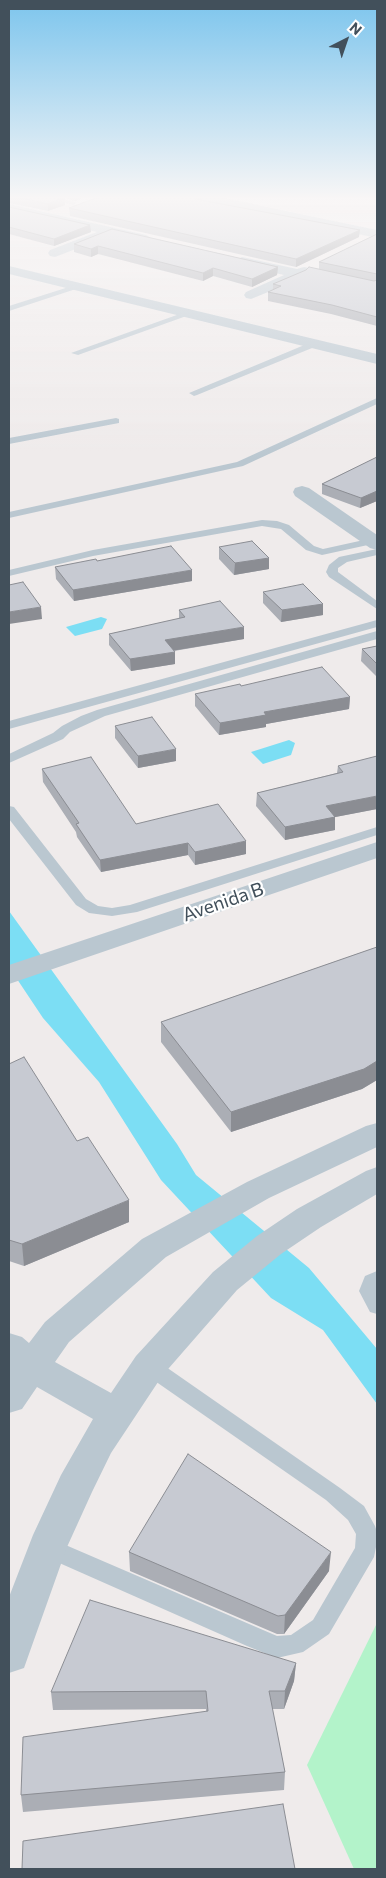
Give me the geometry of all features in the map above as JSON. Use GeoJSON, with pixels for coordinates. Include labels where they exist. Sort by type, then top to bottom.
{"type":"FeatureCollection","features":[{"type":"Feature","properties":{"kind":"street"},"geometry":{"type":"LineString","coordinates":[[68,285],[377,359]]}},
{"type":"Feature","properties":{"kind":"street"},"geometry":{"type":"LineString","coordinates":[[251,295],[275,285]]}},
{"type":"Feature","properties":{"kind":"street"},"geometry":{"type":"LineString","coordinates":[[302,492],[376,544]]}},
{"type":"Feature","properties":{"kind":"street","name":"Avenida B"},"geometry":{"type":"LineString","coordinates":[[9,975],[377,850]]}},
{"type":"Feature","properties":{"kind":"street"},"geometry":{"type":"LineString","coordinates":[[9,1398],[20,1357],[57,1332],[154,1248],[258,1190],[377,1134]]}},
{"type":"Feature","properties":{"kind":"street"},"geometry":{"type":"LineString","coordinates":[[9,1654],[47,1547],[98,1442],[149,1366],[225,1281],[268,1245],[309,1218],[377,1179]]}},
{"type":"Feature","properties":{"kind":"street"},"geometry":{"type":"LineString","coordinates":[[20,1357],[116,1414]]}},
{"type":"Feature","properties":{"kind":"lane"},"geometry":{"type":"LineString","coordinates":[[9,309],[78,287]]}},
{"type":"Feature","properties":{"kind":"lane"},"geometry":{"type":"LineString","coordinates":[[75,353],[188,314]]}},
{"type":"Feature","properties":{"kind":"lane"},"geometry":{"type":"LineString","coordinates":[[194,393],[314,344]]}},
{"type":"Feature","properties":{"kind":"lane"},"geometry":{"type":"LineString","coordinates":[[9,515],[240,464],[377,401]]}},
{"type":"Feature","properties":{"kind":"lane"},"geometry":{"type":"LineString","coordinates":[[9,441],[116,421]]}},
{"type":"Feature","properties":{"kind":"lane"},"geometry":{"type":"LineString","coordinates":[[9,573],[93,553],[262,522],[285,527],[310,548],[317,551],[326,552],[376,544]]}},
{"type":"Feature","properties":{"kind":"lane"},"geometry":{"type":"LineString","coordinates":[[376,544],[344,559],[332,567],[332,572],[333,575],[377,606]]}},
{"type":"Feature","properties":{"kind":"lane"},"geometry":{"type":"LineString","coordinates":[[9,725],[377,624]]}},
{"type":"Feature","properties":{"kind":"lane"},"geometry":{"type":"LineString","coordinates":[[9,759],[101,713],[377,635]]}},
{"type":"Feature","properties":{"kind":"lane"},"geometry":{"type":"LineString","coordinates":[[9,810],[80,902],[94,910],[112,912],[132,909],[377,831]]}},
{"type":"Feature","properties":{"kind":"lane"},"geometry":{"type":"LineString","coordinates":[[377,1278],[372,1281],[368,1291],[377,1307]]}},
{"type":"Feature","properties":{"kind":"lane"},"geometry":{"type":"LineString","coordinates":[[47,1547],[247,1636],[277,1647],[295,1645],[322,1627],[366,1550],[367,1533],[356,1513],[333,1494],[149,1366]]}},
{"type":"Feature","properties":{"kind":"green space"},"geometry":{"type":"Polygon","coordinates":[[[377,1623],[377,1869],[354,1869],[307,1765],[377,1623]]]}},
{"type":"Feature","properties":{"kind":"water"},"geometry":{"type":"Polygon","coordinates":[[[101,617],[107,619],[102,629],[75,636],[66,627],[101,617]]]}},
{"type":"Feature","properties":{"kind":"water"},"geometry":{"type":"Polygon","coordinates":[[[289,740],[295,743],[291,755],[263,764],[251,752],[289,740]]]}},
{"type":"Feature","properties":{"kind":"water"},"geometry":{"type":"Polygon","coordinates":[[[9,911],[177,1144],[196,1175],[309,1268],[377,1349],[377,1404],[323,1330],[271,1298],[161,1180],[99,1082],[43,1018],[9,967],[9,911]]]}},
{"type":"Feature","properties":{"kind":"building"},"geometry":{"type":"Polygon","coordinates":[[[276,285],[377,285],[377,317],[332,305],[268,292],[281,286],[276,285]]]}},
{"type":"Feature","properties":{"kind":"building"},"geometry":{"type":"Polygon","coordinates":[[[377,457],[377,491],[361,498],[322,484],[377,457]]]}},
{"type":"Feature","properties":{"kind":"building"},"geometry":{"type":"Polygon","coordinates":[[[252,541],[269,558],[235,563],[219,547],[252,541]]]}},
{"type":"Feature","properties":{"kind":"building"},"geometry":{"type":"Polygon","coordinates":[[[171,546],[192,570],[73,590],[55,567],[96,559],[97,561],[171,546]]]}},
{"type":"Feature","properties":{"kind":"building"},"geometry":{"type":"Polygon","coordinates":[[[23,582],[41,607],[9,612],[9,585],[23,582]]]}},
{"type":"Feature","properties":{"kind":"building"},"geometry":{"type":"Polygon","coordinates":[[[303,584],[323,604],[282,610],[263,592],[303,584]]]}},
{"type":"Feature","properties":{"kind":"building"},"geometry":{"type":"Polygon","coordinates":[[[220,601],[244,627],[165,640],[175,652],[130,659],[109,634],[185,617],[179,610],[220,601]]]}},
{"type":"Feature","properties":{"kind":"building"},"geometry":{"type":"Polygon","coordinates":[[[377,646],[377,664],[362,649],[377,646]]]}},
{"type":"Feature","properties":{"kind":"building"},"geometry":{"type":"Polygon","coordinates":[[[322,667],[350,697],[264,712],[266,715],[220,723],[195,694],[240,684],[241,686],[322,667]]]}},
{"type":"Feature","properties":{"kind":"building"},"geometry":{"type":"Polygon","coordinates":[[[152,717],[176,749],[138,756],[115,726],[152,717]]]}},
{"type":"Feature","properties":{"kind":"building"},"geometry":{"type":"Polygon","coordinates":[[[377,756],[377,796],[326,806],[335,817],[285,827],[257,793],[343,772],[338,766],[377,756]]]}},
{"type":"Feature","properties":{"kind":"building"},"geometry":{"type":"Polygon","coordinates":[[[91,757],[136,824],[218,804],[246,841],[195,852],[188,843],[100,860],[76,824],[79,823],[42,769],[91,757]]]}},
{"type":"Feature","properties":{"kind":"building"},"geometry":{"type":"Polygon","coordinates":[[[377,947],[377,1061],[364,1069],[231,1112],[161,1022],[377,947]]]}},
{"type":"Feature","properties":{"kind":"building"},"geometry":{"type":"Polygon","coordinates":[[[24,1057],[77,1141],[88,1137],[129,1200],[22,1244],[9,1240],[9,1064],[24,1057]]]}},
{"type":"Feature","properties":{"kind":"building"},"geometry":{"type":"Polygon","coordinates":[[[188,1454],[331,1552],[285,1615],[278,1616],[129,1552],[188,1454]]]}},
{"type":"Feature","properties":{"kind":"building"},"geometry":{"type":"Polygon","coordinates":[[[90,1600],[296,1663],[285,1691],[269,1691],[285,1772],[21,1795],[23,1737],[208,1711],[206,1691],[51,1692],[90,1600]]]}},
{"type":"Feature","properties":{"kind":"building"},"geometry":{"type":"Polygon","coordinates":[[[283,1804],[295,1869],[22,1869],[23,1841],[283,1804]]]}}]}
